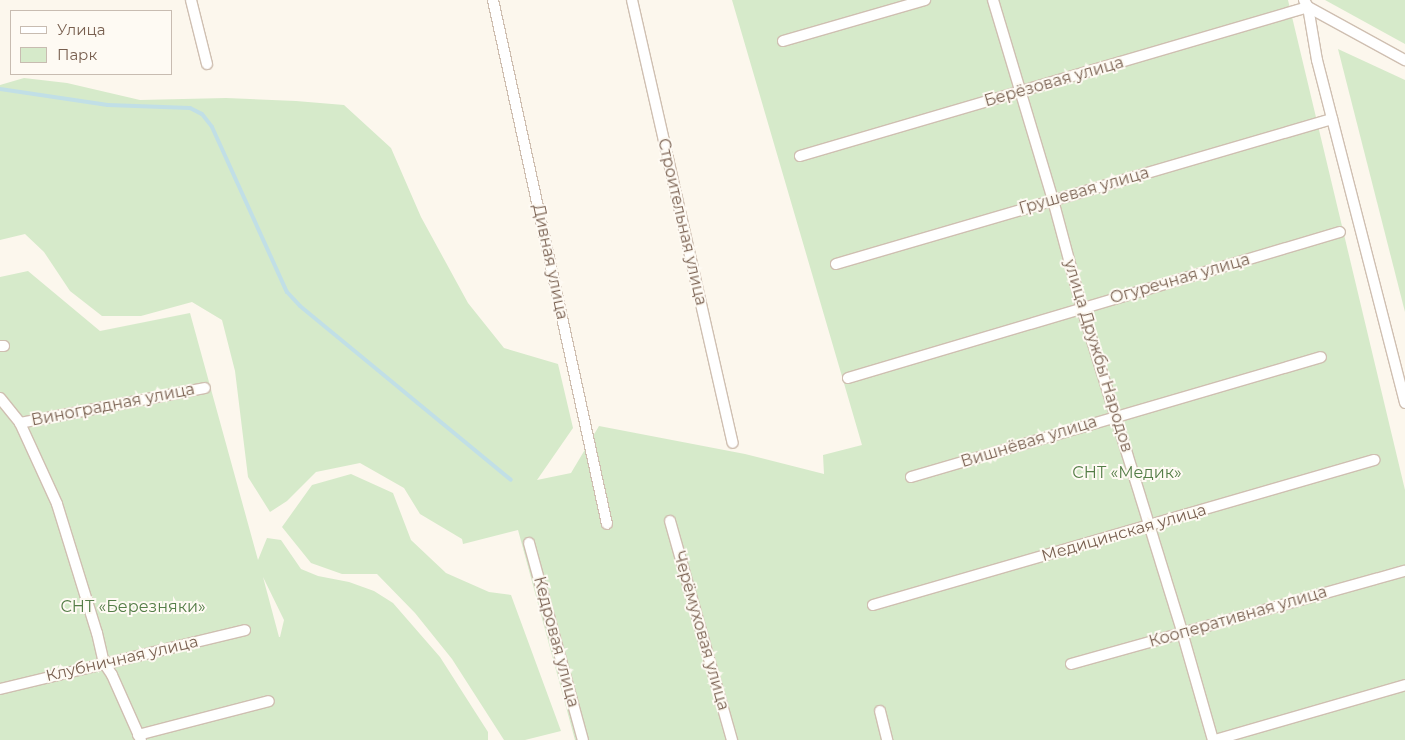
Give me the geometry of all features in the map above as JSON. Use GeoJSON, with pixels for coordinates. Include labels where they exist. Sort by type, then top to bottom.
{"type":"FeatureCollection","features":[{"type":"Feature","properties":{"kind":"street"},"geometry":{"type":"LineString","coordinates":[[191,0],[207,64]]}},
{"type":"Feature","properties":{"kind":"street","name":"Дивная улица"},"geometry":{"type":"LineString","coordinates":[[494,0],[607,524]]}},
{"type":"Feature","properties":{"kind":"street","name":"Строительная улица"},"geometry":{"type":"LineString","coordinates":[[632,0],[732,443]]}},
{"type":"Feature","properties":{"kind":"street"},"geometry":{"type":"LineString","coordinates":[[783,41],[925,0]]}},
{"type":"Feature","properties":{"kind":"street","name":"улица Дружбы Народов"},"geometry":{"type":"LineString","coordinates":[[993,0],[1053,200],[1082,308],[1214,740]]}},
{"type":"Feature","properties":{"kind":"street"},"geometry":{"type":"LineString","coordinates":[[1306,3],[1405,60]]}},
{"type":"Feature","properties":{"kind":"street"},"geometry":{"type":"LineString","coordinates":[[1306,3],[1317,60],[1405,403]]}},
{"type":"Feature","properties":{"kind":"street","name":"Берёзовая улица"},"geometry":{"type":"LineString","coordinates":[[800,156],[1020,92],[1306,3]]}},
{"type":"Feature","properties":{"kind":"street","name":"Грушевая улица"},"geometry":{"type":"LineString","coordinates":[[836,264],[1332,119]]}},
{"type":"Feature","properties":{"kind":"street","name":"Огуречная улица"},"geometry":{"type":"LineString","coordinates":[[848,378],[1340,232]]}},
{"type":"Feature","properties":{"kind":"street","name":"Вишнёвая улица"},"geometry":{"type":"LineString","coordinates":[[911,477],[1321,356]]}},
{"type":"Feature","properties":{"kind":"street","name":"Виноградная улица"},"geometry":{"type":"LineString","coordinates":[[20,423],[205,388]]}},
{"type":"Feature","properties":{"kind":"street"},"geometry":{"type":"LineString","coordinates":[[0,398],[20,423],[57,504],[97,633],[104,663],[112,675],[139,737],[269,701]]}},
{"type":"Feature","properties":{"kind":"street","name":"Медицинская улица"},"geometry":{"type":"LineString","coordinates":[[873,605],[1374,460]]}},
{"type":"Feature","properties":{"kind":"street","name":"Черёмуховая улица"},"geometry":{"type":"LineString","coordinates":[[670,521],[732,740]]}},
{"type":"Feature","properties":{"kind":"street","name":"Кедровая улица"},"geometry":{"type":"LineString","coordinates":[[529,543],[583,740]]}},
{"type":"Feature","properties":{"kind":"street","name":"Кооперативная улица"},"geometry":{"type":"LineString","coordinates":[[1071,664],[1405,571]]}},
{"type":"Feature","properties":{"kind":"street","name":"Клубничная улица"},"geometry":{"type":"LineString","coordinates":[[0,689],[245,630]]}},
{"type":"Feature","properties":{"kind":"street"},"geometry":{"type":"LineString","coordinates":[[1214,740],[1405,685]]}},
{"type":"Feature","properties":{"kind":"street"},"geometry":{"type":"LineString","coordinates":[[880,711],[887,740]]}},
{"type":"Feature","properties":{"kind":"green space","name":"СНТ «Медик»"},"geometry":{"type":"Polygon","coordinates":[[[732,0],[1288,0],[1405,490],[1405,740],[575,740],[518,530],[463,544],[462,539],[420,514],[404,488],[360,463],[316,472],[287,501],[270,512],[248,477],[235,371],[222,320],[192,302],[141,316],[102,316],[70,291],[44,252],[25,234],[0,240],[0,85],[24,78],[67,83],[140,100],[226,98],[344,105],[391,148],[421,217],[468,303],[504,348],[558,364],[573,428],[537,480],[571,473],[599,426],[745,454],[824,474],[823,455],[862,445],[732,0]]]}},
{"type":"Feature","properties":{"kind":"green space"},"geometry":{"type":"Polygon","coordinates":[[[1325,0],[1405,0],[1405,44],[1325,0]]]}},
{"type":"Feature","properties":{"kind":"green space"},"geometry":{"type":"Polygon","coordinates":[[[1338,49],[1405,80],[1405,312],[1338,49]]]}},
{"type":"Feature","properties":{"kind":"green space","name":"СНТ «Березняки»"},"geometry":{"type":"Polygon","coordinates":[[[28,271],[100,331],[190,313],[258,560],[267,538],[281,540],[301,569],[318,576],[349,582],[374,591],[393,603],[440,657],[488,732],[488,740],[0,740],[0,277],[28,271]],[[263,577],[279,637],[284,620],[263,577]]]}},
{"type":"Feature","properties":{"kind":"green space"},"geometry":{"type":"Polygon","coordinates":[[[351,474],[393,493],[411,540],[446,573],[489,592],[511,595],[561,731],[525,740],[504,740],[452,659],[415,613],[377,574],[342,574],[311,563],[282,527],[312,485],[351,474]]]}},
{"type":"Feature","properties":{"kind":"waterway"},"geometry":{"type":"LineString","coordinates":[[0,89],[108,105],[190,108],[202,114],[212,127],[287,292],[300,306],[511,480]]}}]}
